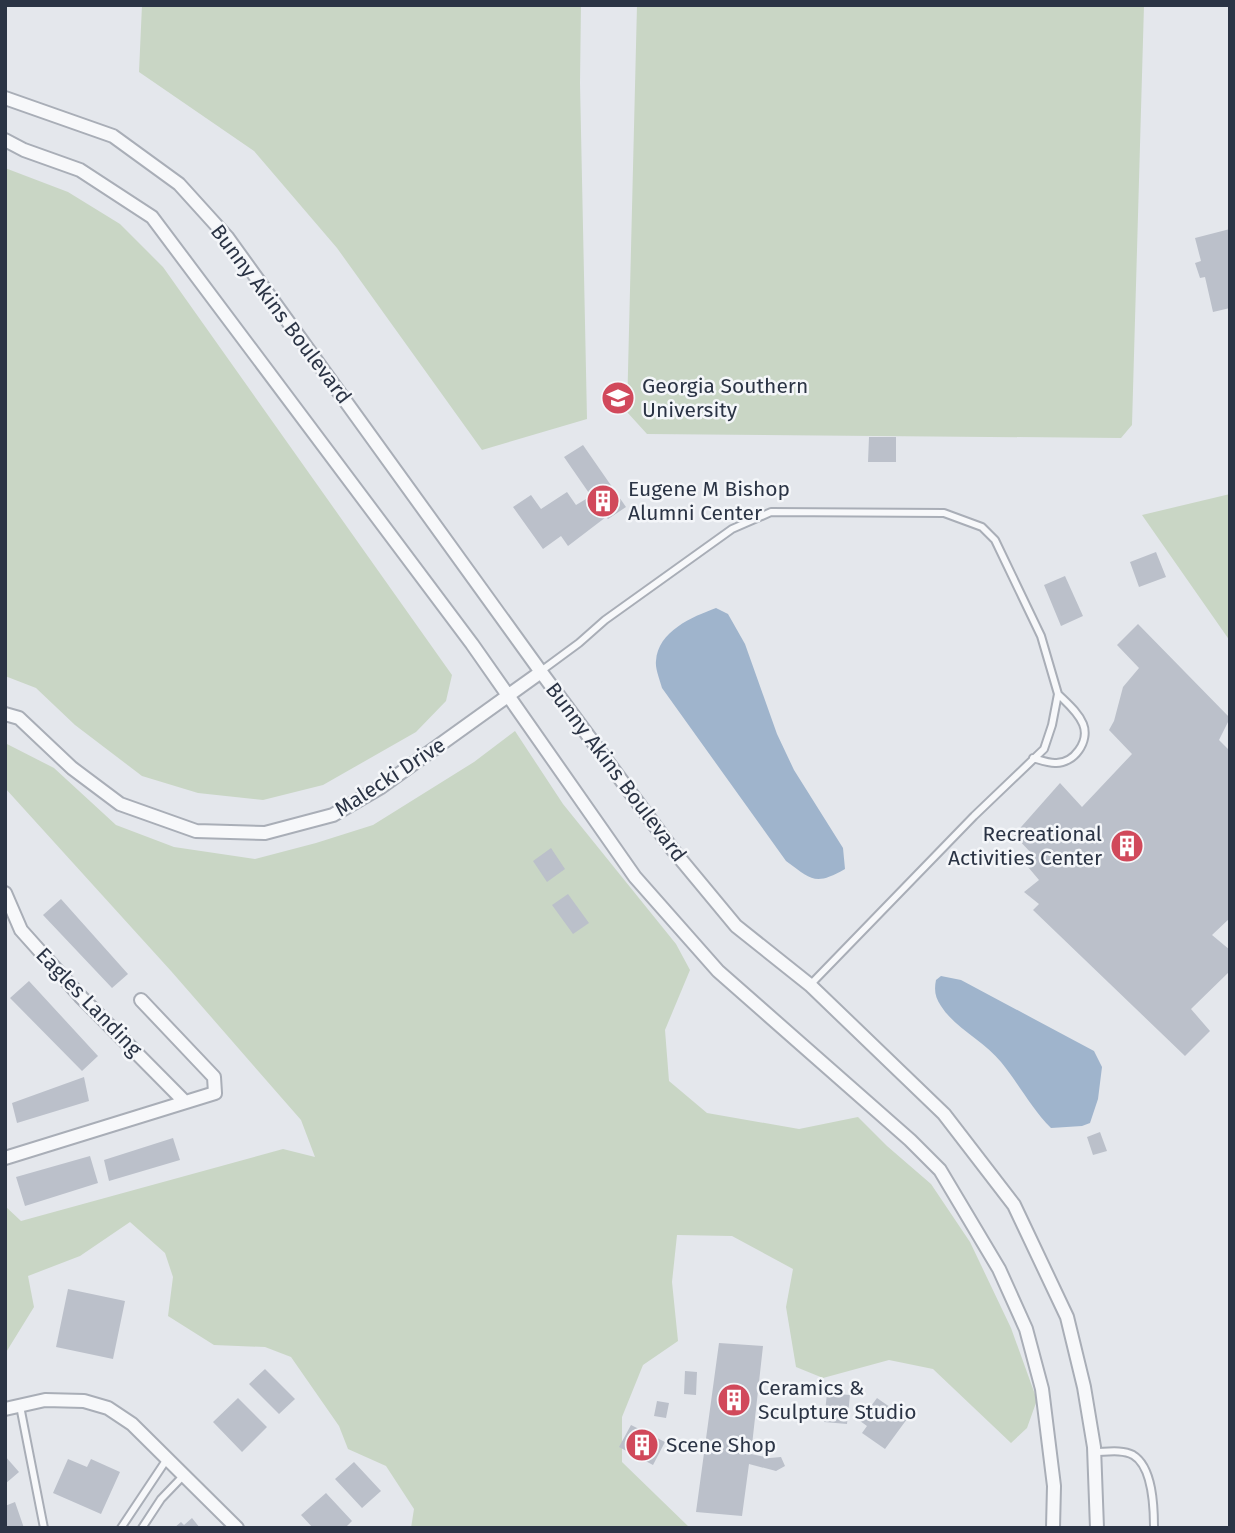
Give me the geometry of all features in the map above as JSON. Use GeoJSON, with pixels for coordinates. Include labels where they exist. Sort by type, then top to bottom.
{"type":"FeatureCollection","features":[{"type":"Feature","properties":{"kind":"street","name":"Bunny Akins Boulevard"},"geometry":{"type":"LineString","coordinates":[[5,98],[113,136],[178,184],[227,237],[673,850],[736,926],[810,985],[944,1114],[1014,1205],[1067,1317],[1084,1387],[1094,1452],[1097,1528]]}},
{"type":"Feature","properties":{"kind":"street","name":"Bunny Akins Boulevard"},"geometry":{"type":"LineString","coordinates":[[5,140],[24,150],[80,170],[152,217],[472,644],[635,877],[718,971],[910,1140],[940,1170],[999,1269],[1026,1329],[1042,1389],[1054,1486],[1053,1528]]}},
{"type":"Feature","properties":{"kind":"street","name":"Malecki Drive"},"geometry":{"type":"LineString","coordinates":[[5,714],[19,718],[72,768],[120,804],[196,831],[265,832],[334,816],[392,780],[541,671]]}},
{"type":"Feature","properties":{"kind":"street","name":"Eagles Landing"},"geometry":{"type":"LineString","coordinates":[[5,893],[21,930],[80,996],[185,1102]]}},
{"type":"Feature","properties":{"kind":"street","name":"Eagles Landing"},"geometry":{"type":"LineString","coordinates":[[5,1158],[215,1093],[214,1077],[141,1000]]}},
{"type":"Feature","properties":{"kind":"street"},"geometry":{"type":"LineString","coordinates":[[5,1409],[45,1400],[84,1401],[108,1408],[132,1424],[237,1528]]}},
{"type":"Feature","properties":{"kind":"lane"},"geometry":{"type":"LineString","coordinates":[[541,671],[605,620],[732,529],[771,512],[944,513],[982,527],[995,540],[1041,636],[1058,694],[1044,749],[965,824],[810,985]]}},
{"type":"Feature","properties":{"kind":"lane"},"geometry":{"type":"LineString","coordinates":[[1033,758],[1057,763],[1069,760],[1080,748],[1085,735],[1083,723],[1058,694]]}},
{"type":"Feature","properties":{"kind":"lane"},"geometry":{"type":"LineString","coordinates":[[20,1406],[44,1528]]}},
{"type":"Feature","properties":{"kind":"lane"},"geometry":{"type":"LineString","coordinates":[[1094,1452],[1126,1453],[1135,1456],[1141,1463],[1149,1487],[1154,1528]]}},
{"type":"Feature","properties":{"kind":"lane"},"geometry":{"type":"LineString","coordinates":[[121,1528],[167,1459]]}},
{"type":"Feature","properties":{"kind":"lane"},"geometry":{"type":"LineString","coordinates":[[142,1528],[161,1499],[184,1475]]}},
{"type":"Feature","properties":{"kind":"green space"},"geometry":{"type":"Polygon","coordinates":[[[142,5],[581,5],[580,83],[587,419],[482,450],[337,248],[254,151],[139,72],[142,5]]]}},
{"type":"Feature","properties":{"kind":"green space"},"geometry":{"type":"Polygon","coordinates":[[[637,5],[1144,5],[1132,425],[1121,438],[647,434],[627,412],[637,5]]]}},
{"type":"Feature","properties":{"kind":"green space"},"geometry":{"type":"Polygon","coordinates":[[[5,168],[68,192],[120,224],[163,267],[452,675],[446,701],[416,732],[323,785],[263,800],[198,793],[142,776],[75,725],[36,688],[5,676],[5,168]]]}},
{"type":"Feature","properties":{"kind":"green space"},"geometry":{"type":"Polygon","coordinates":[[[1230,494],[1230,641],[1142,515],[1230,494]]]}},
{"type":"Feature","properties":{"kind":"green space"},"geometry":{"type":"Polygon","coordinates":[[[515,731],[563,804],[676,944],[690,970],[665,1030],[669,1081],[707,1113],[799,1129],[858,1117],[931,1184],[970,1242],[1011,1328],[1037,1400],[1027,1428],[1011,1443],[933,1369],[889,1360],[823,1378],[796,1367],[786,1307],[793,1269],[732,1236],[677,1235],[672,1282],[678,1341],[643,1365],[622,1417],[622,1462],[690,1528],[411,1528],[414,1509],[386,1466],[348,1449],[339,1426],[291,1357],[265,1347],[214,1345],[168,1316],[173,1277],[165,1253],[130,1222],[80,1256],[28,1276],[34,1307],[5,1354],[5,1206],[21,1221],[283,1149],[315,1157],[301,1120],[171,971],[5,788],[5,743],[54,768],[116,825],[174,847],[255,859],[373,825],[474,762],[515,731]]]}},
{"type":"Feature","properties":{"kind":"water"},"geometry":{"type":"Polygon","coordinates":[[[716,608],[728,614],[745,644],[777,734],[794,770],[843,848],[845,869],[827,878],[808,876],[786,861],[662,688],[656,664],[658,650],[663,641],[687,621],[716,608]]]}},
{"type":"Feature","properties":{"kind":"water"},"geometry":{"type":"Polygon","coordinates":[[[941,976],[961,980],[1094,1051],[1102,1067],[1098,1099],[1090,1123],[1051,1128],[1001,1062],[941,1006],[935,987],[936,980],[941,976]]]}},
{"type":"Feature","properties":{"kind":"building"},"geometry":{"type":"Polygon","coordinates":[[[1230,229],[1230,308],[1213,312],[1205,277],[1200,278],[1195,263],[1201,261],[1195,238],[1230,229]]]}},
{"type":"Feature","properties":{"kind":"building"},"geometry":{"type":"Polygon","coordinates":[[[869,437],[896,437],[896,462],[868,462],[869,437]]]}},
{"type":"Feature","properties":{"kind":"building","name":"Eugene M Bishop Alumni Center"},"geometry":{"type":"Polygon","coordinates":[[[583,445],[626,507],[608,519],[606,517],[568,546],[561,536],[543,549],[513,507],[531,495],[541,509],[567,492],[576,505],[591,496],[564,457],[583,445]]]}},
{"type":"Feature","properties":{"kind":"building"},"geometry":{"type":"Polygon","coordinates":[[[1156,552],[1166,577],[1139,587],[1130,562],[1156,552]]]}},
{"type":"Feature","properties":{"kind":"building"},"geometry":{"type":"Polygon","coordinates":[[[1065,576],[1083,616],[1061,626],[1044,585],[1065,576]]]}},
{"type":"Feature","properties":{"kind":"building","name":"Recreational Activities Center"},"geometry":{"type":"Polygon","coordinates":[[[1138,624],[1230,718],[1219,740],[1230,751],[1230,918],[1212,935],[1230,950],[1230,971],[1191,1009],[1210,1031],[1185,1056],[1033,910],[1039,904],[1024,892],[1039,880],[1028,867],[1034,856],[1014,835],[1060,783],[1082,807],[1132,754],[1109,730],[1123,687],[1139,668],[1117,645],[1138,624]]]}},
{"type":"Feature","properties":{"kind":"building"},"geometry":{"type":"Polygon","coordinates":[[[551,848],[565,869],[547,882],[533,861],[551,848]]]}},
{"type":"Feature","properties":{"kind":"building"},"geometry":{"type":"Polygon","coordinates":[[[568,894],[589,923],[573,934],[552,905],[568,894]]]}},
{"type":"Feature","properties":{"kind":"building"},"geometry":{"type":"Polygon","coordinates":[[[61,899],[128,974],[112,988],[43,915],[61,899]]]}},
{"type":"Feature","properties":{"kind":"building"},"geometry":{"type":"Polygon","coordinates":[[[29,981],[98,1056],[82,1071],[10,998],[29,981]]]}},
{"type":"Feature","properties":{"kind":"building"},"geometry":{"type":"Polygon","coordinates":[[[84,1077],[89,1101],[17,1123],[12,1103],[84,1077]]]}},
{"type":"Feature","properties":{"kind":"building"},"geometry":{"type":"Polygon","coordinates":[[[1100,1132],[1107,1151],[1093,1155],[1087,1137],[1100,1132]]]}},
{"type":"Feature","properties":{"kind":"building"},"geometry":{"type":"Polygon","coordinates":[[[173,1138],[180,1160],[109,1181],[104,1160],[173,1138]]]}},
{"type":"Feature","properties":{"kind":"building"},"geometry":{"type":"Polygon","coordinates":[[[90,1156],[98,1183],[25,1206],[16,1177],[90,1156]]]}},
{"type":"Feature","properties":{"kind":"building"},"geometry":{"type":"Polygon","coordinates":[[[68,1289],[125,1301],[113,1359],[56,1347],[68,1289]]]}},
{"type":"Feature","properties":{"kind":"building","name":"Ceramics & Sculpture Studio"},"geometry":{"type":"Polygon","coordinates":[[[719,1343],[763,1346],[751,1454],[781,1457],[785,1466],[776,1471],[749,1464],[742,1516],[696,1512],[719,1343]]]}},
{"type":"Feature","properties":{"kind":"building"},"geometry":{"type":"Polygon","coordinates":[[[265,1369],[295,1399],[279,1414],[249,1384],[265,1369]]]}},
{"type":"Feature","properties":{"kind":"building"},"geometry":{"type":"Polygon","coordinates":[[[685,1371],[697,1372],[696,1395],[684,1394],[685,1371]]]}},
{"type":"Feature","properties":{"kind":"building"},"geometry":{"type":"Polygon","coordinates":[[[827,1393],[850,1395],[847,1424],[824,1422],[827,1393]]]}},
{"type":"Feature","properties":{"kind":"building"},"geometry":{"type":"Polygon","coordinates":[[[238,1398],[267,1427],[242,1452],[213,1422],[238,1398]]]}},
{"type":"Feature","properties":{"kind":"building"},"geometry":{"type":"Polygon","coordinates":[[[877,1398],[907,1419],[885,1449],[862,1433],[867,1426],[860,1421],[877,1398]]]}},
{"type":"Feature","properties":{"kind":"building"},"geometry":{"type":"Polygon","coordinates":[[[657,1401],[669,1403],[666,1418],[654,1416],[657,1401]]]}},
{"type":"Feature","properties":{"kind":"building","name":"Scene Shop"},"geometry":{"type":"Polygon","coordinates":[[[631,1425],[665,1442],[653,1465],[619,1447],[631,1425]]]}},
{"type":"Feature","properties":{"kind":"building"},"geometry":{"type":"Polygon","coordinates":[[[5,1456],[19,1472],[5,1484],[5,1456]]]}},
{"type":"Feature","properties":{"kind":"building"},"geometry":{"type":"Polygon","coordinates":[[[68,1459],[87,1467],[91,1459],[120,1472],[101,1514],[53,1493],[68,1459]]]}},
{"type":"Feature","properties":{"kind":"building"},"geometry":{"type":"Polygon","coordinates":[[[354,1462],[381,1491],[362,1508],[335,1479],[354,1462]]]}},
{"type":"Feature","properties":{"kind":"building"},"geometry":{"type":"Polygon","coordinates":[[[326,1493],[352,1521],[345,1528],[313,1528],[301,1515],[326,1493]]]}},
{"type":"Feature","properties":{"kind":"building"},"geometry":{"type":"Polygon","coordinates":[[[15,1502],[24,1528],[5,1528],[5,1506],[15,1502]]]}},
{"type":"Feature","properties":{"kind":"building"},"geometry":{"type":"Polygon","coordinates":[[[192,1518],[200,1528],[174,1528],[181,1522],[184,1525],[192,1518]]]}},
{"type":"Feature","properties":{"kind":"place","name":"Georgia Southern University"},"geometry":{"type":"Point","coordinates":[618,398]}},
{"type":"Feature","properties":{"kind":"place","name":"Eugene M Bishop Alumni Center"},"geometry":{"type":"Point","coordinates":[603,501]}},
{"type":"Feature","properties":{"kind":"place","name":"Recreational Activities Center"},"geometry":{"type":"Point","coordinates":[1127,846]}},
{"type":"Feature","properties":{"kind":"place","name":"Ceramics & Sculpture Studio"},"geometry":{"type":"Point","coordinates":[734,1400]}},
{"type":"Feature","properties":{"kind":"place","name":"Scene Shop"},"geometry":{"type":"Point","coordinates":[642,1445]}}]}
